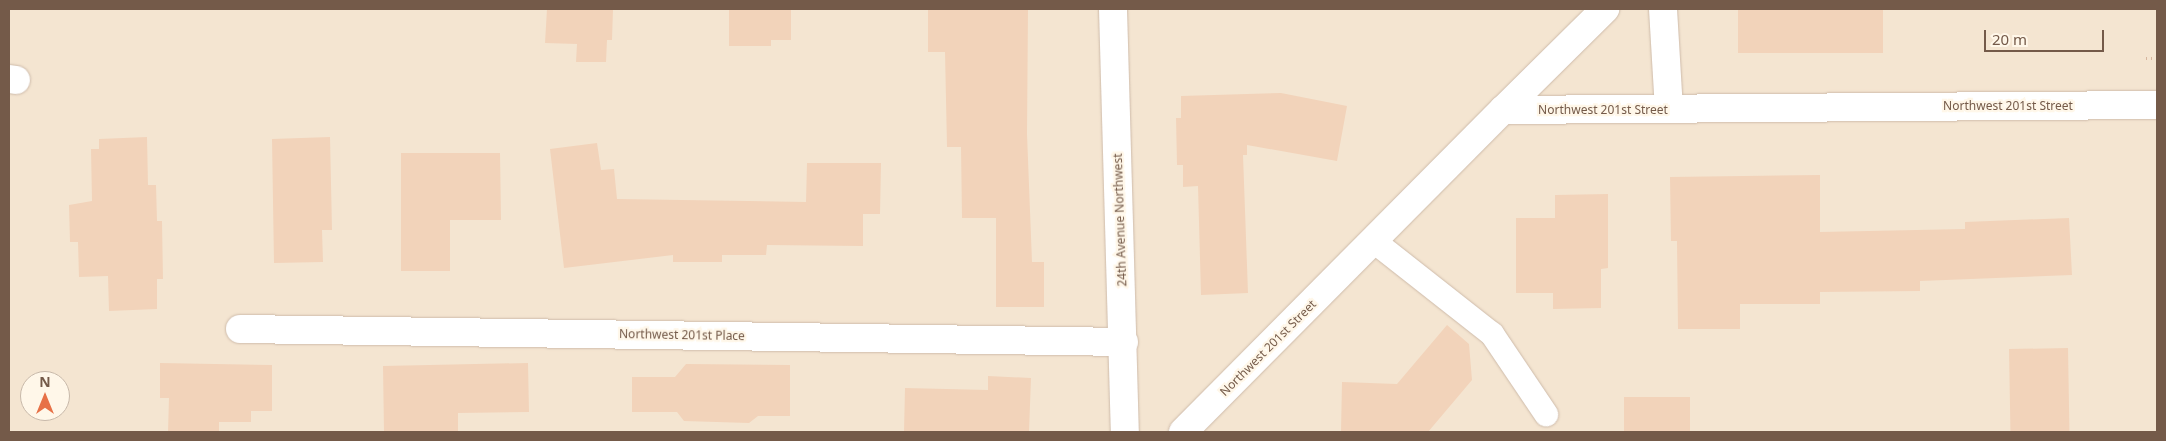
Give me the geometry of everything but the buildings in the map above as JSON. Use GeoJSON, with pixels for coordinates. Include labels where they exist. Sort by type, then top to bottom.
{"type":"FeatureCollection","features":[{"type":"Feature","properties":{"kind":"street","name":"24th Avenue Northwest"},"geometry":{"type":"LineString","coordinates":[[1113,9],[1124,342],[1125,432]]}},
{"type":"Feature","properties":{"kind":"street"},"geometry":{"type":"LineString","coordinates":[[1503,110],[1605,9]]}},
{"type":"Feature","properties":{"kind":"street"},"geometry":{"type":"LineString","coordinates":[[1663,9],[1669,109]]}},
{"type":"Feature","properties":{"kind":"street","name":"Northwest 201st Street"},"geometry":{"type":"LineString","coordinates":[[1183,432],[1376,242],[1503,110],[2157,105]]}},
{"type":"Feature","properties":{"kind":"street","name":"Northwest 201st Place"},"geometry":{"type":"LineString","coordinates":[[240,329],[1124,342]]}},
{"type":"Feature","properties":{"kind":"lane"},"geometry":{"type":"LineString","coordinates":[[1376,242],[1492,334],[1546,414]]}},
{"type":"Feature","properties":{"kind":"path"},"geometry":{"type":"LineString","coordinates":[[2146,58],[2157,58]]}},
{"type":"Feature","properties":{"kind":"shaded area"},"geometry":{"type":"Polygon","coordinates":[[[9,9],[2157,9],[2157,432],[9,432],[9,9]]]}}]}
